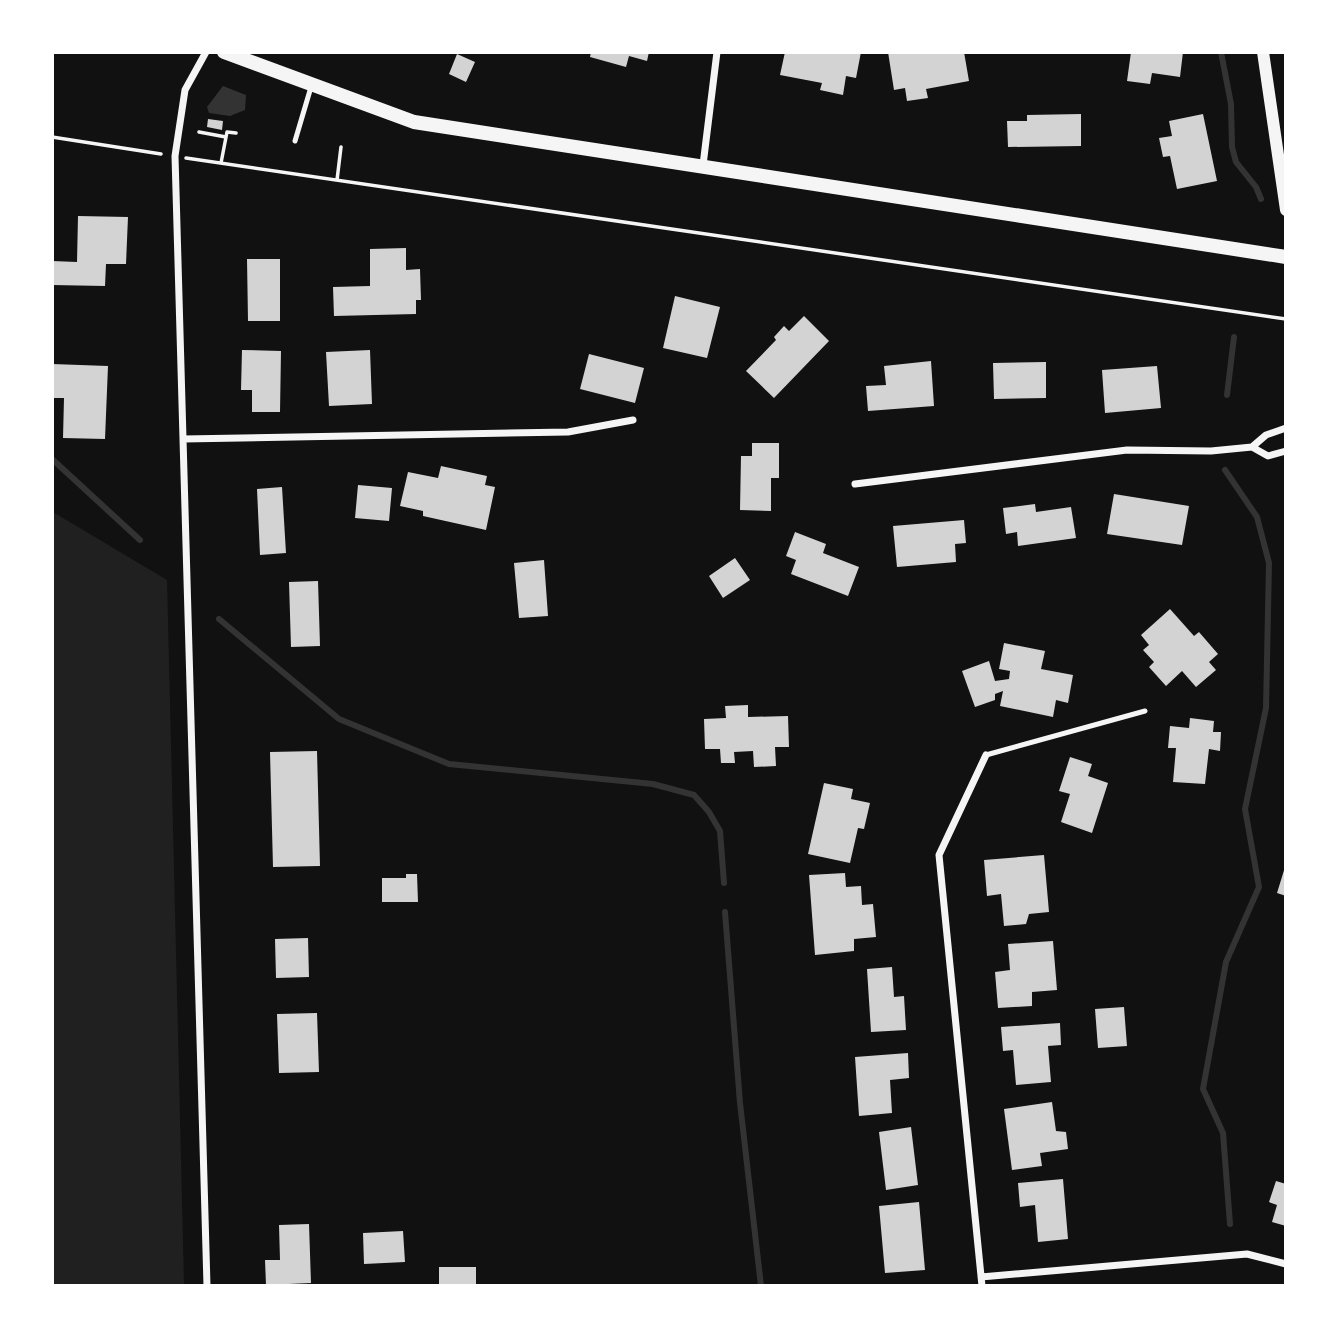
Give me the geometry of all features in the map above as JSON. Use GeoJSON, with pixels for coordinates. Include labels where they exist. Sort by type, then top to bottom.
{"type":"FeatureCollection","features":[{"type":"Feature","properties":{"kind":"main road"},"geometry":{"type":"LineString","coordinates":[[224,52],[415,122],[1286,257]]}},
{"type":"Feature","properties":{"kind":"street"},"geometry":{"type":"LineString","coordinates":[[206,52],[185,90],[175,156],[207,1286]]}},
{"type":"Feature","properties":{"kind":"street"},"geometry":{"type":"LineString","coordinates":[[703,165],[717,52]]}},
{"type":"Feature","properties":{"kind":"street"},"geometry":{"type":"LineString","coordinates":[[1263,52],[1286,210]]}},
{"type":"Feature","properties":{"kind":"street"},"geometry":{"type":"LineString","coordinates":[[183,439],[568,432],[633,421]]}},
{"type":"Feature","properties":{"kind":"street"},"geometry":{"type":"LineString","coordinates":[[1252,447],[1266,435],[1286,428]]}},
{"type":"Feature","properties":{"kind":"street"},"geometry":{"type":"LineString","coordinates":[[856,484],[1127,450],[1211,451],[1252,447],[1268,456],[1286,451]]}},
{"type":"Feature","properties":{"kind":"street"},"geometry":{"type":"LineString","coordinates":[[982,1286],[939,855],[986,755]]}},
{"type":"Feature","properties":{"kind":"street"},"geometry":{"type":"LineString","coordinates":[[981,1277],[1247,1254],[1286,1264]]}},
{"type":"Feature","properties":{"kind":"lane"},"geometry":{"type":"LineString","coordinates":[[295,141],[312,84]]}},
{"type":"Feature","properties":{"kind":"lane"},"geometry":{"type":"LineString","coordinates":[[986,755],[1144,711]]}},
{"type":"Feature","properties":{"kind":"path"},"geometry":{"type":"LineString","coordinates":[[200,132],[226,137]]}},
{"type":"Feature","properties":{"kind":"path"},"geometry":{"type":"LineString","coordinates":[[221,163],[227,132],[236,133]]}},
{"type":"Feature","properties":{"kind":"path"},"geometry":{"type":"LineString","coordinates":[[52,137],[1286,319]]}},
{"type":"Feature","properties":{"kind":"path"},"geometry":{"type":"LineString","coordinates":[[337,180],[341,147]]}},
{"type":"Feature","properties":{"kind":"shaded area"},"geometry":{"type":"Polygon","coordinates":[[[223,86],[246,95],[245,110],[230,116],[209,113],[207,107],[223,86]]]}},
{"type":"Feature","properties":{"kind":"shaded area"},"geometry":{"type":"Polygon","coordinates":[[[53,512],[167,580],[184,1285],[53,1285],[53,512]]]}},
{"type":"Feature","properties":{"kind":"building"},"geometry":{"type":"Polygon","coordinates":[[[591,52],[649,52],[647,61],[629,56],[626,67],[590,57],[591,52]]]}},
{"type":"Feature","properties":{"kind":"building"},"geometry":{"type":"Polygon","coordinates":[[[785,52],[861,52],[856,78],[846,76],[843,95],[820,90],[822,83],[780,75],[785,52]]]}},
{"type":"Feature","properties":{"kind":"building"},"geometry":{"type":"Polygon","coordinates":[[[888,52],[964,52],[969,81],[926,89],[928,98],[907,101],[905,88],[894,90],[888,52]]]}},
{"type":"Feature","properties":{"kind":"building"},"geometry":{"type":"Polygon","coordinates":[[[1131,52],[1183,52],[1180,77],[1152,73],[1150,84],[1127,81],[1131,52]]]}},
{"type":"Feature","properties":{"kind":"building"},"geometry":{"type":"Polygon","coordinates":[[[457,54],[475,62],[466,82],[449,74],[457,54]]]}},
{"type":"Feature","properties":{"kind":"building"},"geometry":{"type":"Polygon","coordinates":[[[1081,114],[1081,146],[1008,147],[1007,121],[1027,121],[1027,115],[1081,114]]]}},
{"type":"Feature","properties":{"kind":"building"},"geometry":{"type":"Polygon","coordinates":[[[1203,114],[1217,181],[1177,189],[1170,156],[1163,157],[1159,138],[1172,136],[1169,121],[1203,114]]]}},
{"type":"Feature","properties":{"kind":"building"},"geometry":{"type":"Polygon","coordinates":[[[208,119],[223,121],[222,130],[207,127],[208,119]]]}},
{"type":"Feature","properties":{"kind":"building"},"geometry":{"type":"Polygon","coordinates":[[[78,216],[128,217],[126,264],[106,264],[105,286],[52,285],[52,261],[77,262],[78,216]]]}},
{"type":"Feature","properties":{"kind":"building"},"geometry":{"type":"Polygon","coordinates":[[[406,248],[406,270],[420,269],[421,300],[416,300],[416,314],[334,316],[333,287],[370,286],[370,249],[406,248]]]}},
{"type":"Feature","properties":{"kind":"building"},"geometry":{"type":"Polygon","coordinates":[[[247,259],[280,259],[280,321],[248,321],[247,259]]]}},
{"type":"Feature","properties":{"kind":"building"},"geometry":{"type":"Polygon","coordinates":[[[675,296],[720,307],[707,358],[663,348],[675,296]]]}},
{"type":"Feature","properties":{"kind":"building"},"geometry":{"type":"Polygon","coordinates":[[[804,316],[829,341],[774,398],[746,371],[776,340],[774,337],[784,326],[789,331],[804,316]]]}},
{"type":"Feature","properties":{"kind":"building"},"geometry":{"type":"Polygon","coordinates":[[[242,350],[281,351],[280,412],[252,412],[252,390],[241,390],[242,350]]]}},
{"type":"Feature","properties":{"kind":"building"},"geometry":{"type":"Polygon","coordinates":[[[370,350],[372,404],[329,406],[326,352],[370,350]]]}},
{"type":"Feature","properties":{"kind":"building"},"geometry":{"type":"Polygon","coordinates":[[[589,354],[644,368],[635,403],[580,389],[589,354]]]}},
{"type":"Feature","properties":{"kind":"building"},"geometry":{"type":"Polygon","coordinates":[[[931,361],[934,406],[868,411],[866,386],[886,385],[884,366],[931,361]]]}},
{"type":"Feature","properties":{"kind":"building"},"geometry":{"type":"Polygon","coordinates":[[[1046,362],[1046,398],[994,399],[993,363],[1046,362]]]}},
{"type":"Feature","properties":{"kind":"building"},"geometry":{"type":"Polygon","coordinates":[[[52,364],[108,366],[105,439],[63,438],[64,398],[52,398],[52,364]]]}},
{"type":"Feature","properties":{"kind":"building"},"geometry":{"type":"Polygon","coordinates":[[[1157,366],[1161,408],[1105,413],[1102,370],[1157,366]]]}},
{"type":"Feature","properties":{"kind":"building"},"geometry":{"type":"Polygon","coordinates":[[[752,443],[779,443],[779,478],[771,478],[771,511],[740,510],[741,456],[752,456],[752,443]]]}},
{"type":"Feature","properties":{"kind":"building"},"geometry":{"type":"Polygon","coordinates":[[[441,466],[487,476],[485,485],[495,487],[486,530],[423,516],[423,511],[400,506],[408,472],[438,478],[441,466]]]}},
{"type":"Feature","properties":{"kind":"building"},"geometry":{"type":"Polygon","coordinates":[[[358,485],[392,488],[389,521],[355,518],[358,485]]]}},
{"type":"Feature","properties":{"kind":"building"},"geometry":{"type":"Polygon","coordinates":[[[282,487],[286,553],[260,555],[257,489],[282,487]]]}},
{"type":"Feature","properties":{"kind":"building"},"geometry":{"type":"Polygon","coordinates":[[[1114,494],[1189,506],[1182,545],[1107,534],[1114,494]]]}},
{"type":"Feature","properties":{"kind":"building"},"geometry":{"type":"Polygon","coordinates":[[[1035,504],[1036,512],[1071,507],[1076,538],[1018,546],[1017,532],[1006,534],[1003,508],[1035,504]]]}},
{"type":"Feature","properties":{"kind":"building"},"geometry":{"type":"Polygon","coordinates":[[[964,520],[966,543],[955,544],[956,562],[897,567],[893,526],[964,520]]]}},
{"type":"Feature","properties":{"kind":"building"},"geometry":{"type":"Polygon","coordinates":[[[795,532],[826,544],[823,553],[859,567],[848,596],[791,574],[796,560],[786,556],[795,532]]]}},
{"type":"Feature","properties":{"kind":"building"},"geometry":{"type":"Polygon","coordinates":[[[735,558],[750,580],[723,598],[709,576],[735,558]]]}},
{"type":"Feature","properties":{"kind":"building"},"geometry":{"type":"Polygon","coordinates":[[[544,560],[548,616],[519,618],[514,563],[544,560]]]}},
{"type":"Feature","properties":{"kind":"building"},"geometry":{"type":"Polygon","coordinates":[[[318,581],[320,646],[291,647],[289,582],[318,581]]]}},
{"type":"Feature","properties":{"kind":"building"},"geometry":{"type":"Polygon","coordinates":[[[1170,609],[1194,636],[1199,632],[1218,654],[1209,662],[1216,670],[1196,687],[1182,671],[1166,686],[1149,667],[1154,662],[1143,650],[1149,645],[1141,635],[1170,609]]]}},
{"type":"Feature","properties":{"kind":"building"},"geometry":{"type":"Polygon","coordinates":[[[1004,643],[1045,651],[1041,669],[1073,675],[1068,703],[1056,700],[1053,717],[1000,706],[1003,691],[995,694],[995,700],[975,707],[962,671],[989,661],[995,681],[1009,679],[1010,671],[999,669],[1004,643]]]}},
{"type":"Feature","properties":{"kind":"building"},"geometry":{"type":"Polygon","coordinates":[[[748,705],[748,717],[788,716],[789,747],[775,747],[776,766],[754,767],[753,751],[734,752],[735,763],[721,763],[720,749],[705,749],[704,719],[726,718],[725,706],[748,705]]]}},
{"type":"Feature","properties":{"kind":"building"},"geometry":{"type":"Polygon","coordinates":[[[1190,718],[1214,721],[1213,732],[1221,732],[1220,751],[1209,749],[1205,784],[1173,782],[1176,748],[1168,748],[1170,726],[1189,728],[1190,718]]]}},
{"type":"Feature","properties":{"kind":"building"},"geometry":{"type":"Polygon","coordinates":[[[317,751],[320,866],[273,867],[270,752],[317,751]]]}},
{"type":"Feature","properties":{"kind":"building"},"geometry":{"type":"Polygon","coordinates":[[[1070,757],[1092,764],[1088,776],[1108,783],[1092,833],[1061,822],[1070,794],[1059,791],[1070,757]]]}},
{"type":"Feature","properties":{"kind":"building"},"geometry":{"type":"Polygon","coordinates":[[[824,783],[853,789],[851,799],[870,803],[864,829],[858,828],[850,863],[808,854],[824,783]]]}},
{"type":"Feature","properties":{"kind":"building"},"geometry":{"type":"Polygon","coordinates":[[[1044,855],[1049,912],[1029,914],[1026,924],[1004,926],[1001,894],[987,896],[984,860],[1044,855]]]}},
{"type":"Feature","properties":{"kind":"building"},"geometry":{"type":"Polygon","coordinates":[[[1286,867],[1286,896],[1277,893],[1286,867]]]}},
{"type":"Feature","properties":{"kind":"building"},"geometry":{"type":"Polygon","coordinates":[[[845,873],[846,887],[861,886],[862,905],[873,904],[876,937],[854,939],[854,951],[815,955],[809,875],[845,873]]]}},
{"type":"Feature","properties":{"kind":"building"},"geometry":{"type":"Polygon","coordinates":[[[406,874],[417,874],[418,902],[382,902],[382,878],[406,878],[406,874]]]}},
{"type":"Feature","properties":{"kind":"building"},"geometry":{"type":"Polygon","coordinates":[[[308,938],[309,977],[276,978],[275,939],[308,938]]]}},
{"type":"Feature","properties":{"kind":"building"},"geometry":{"type":"Polygon","coordinates":[[[1053,941],[1057,990],[1032,992],[1032,1006],[998,1008],[995,972],[1010,970],[1008,944],[1053,941]]]}},
{"type":"Feature","properties":{"kind":"building"},"geometry":{"type":"Polygon","coordinates":[[[892,967],[894,997],[904,996],[906,1030],[871,1032],[867,969],[892,967]]]}},
{"type":"Feature","properties":{"kind":"building"},"geometry":{"type":"Polygon","coordinates":[[[1124,1007],[1127,1046],[1098,1048],[1095,1009],[1124,1007]]]}},
{"type":"Feature","properties":{"kind":"building"},"geometry":{"type":"Polygon","coordinates":[[[317,1013],[319,1072],[279,1073],[277,1014],[317,1013]]]}},
{"type":"Feature","properties":{"kind":"building"},"geometry":{"type":"Polygon","coordinates":[[[1060,1023],[1061,1045],[1048,1046],[1051,1082],[1016,1085],[1013,1050],[1003,1051],[1001,1027],[1060,1023]]]}},
{"type":"Feature","properties":{"kind":"building"},"geometry":{"type":"Polygon","coordinates":[[[908,1053],[909,1078],[890,1080],[892,1113],[859,1116],[855,1057],[908,1053]]]}},
{"type":"Feature","properties":{"kind":"building"},"geometry":{"type":"Polygon","coordinates":[[[1052,1102],[1056,1131],[1066,1132],[1068,1149],[1040,1153],[1042,1166],[1012,1170],[1004,1109],[1052,1102]]]}},
{"type":"Feature","properties":{"kind":"building"},"geometry":{"type":"Polygon","coordinates":[[[911,1127],[918,1185],[886,1190],[879,1132],[911,1127]]]}},
{"type":"Feature","properties":{"kind":"building"},"geometry":{"type":"Polygon","coordinates":[[[1063,1179],[1068,1239],[1038,1242],[1035,1205],[1020,1207],[1018,1183],[1063,1179]]]}},
{"type":"Feature","properties":{"kind":"building"},"geometry":{"type":"Polygon","coordinates":[[[1276,1181],[1286,1184],[1286,1226],[1272,1222],[1277,1205],[1269,1202],[1276,1181]]]}},
{"type":"Feature","properties":{"kind":"building"},"geometry":{"type":"Polygon","coordinates":[[[919,1202],[925,1270],[885,1273],[879,1206],[919,1202]]]}},
{"type":"Feature","properties":{"kind":"building"},"geometry":{"type":"Polygon","coordinates":[[[309,1224],[311,1283],[266,1285],[265,1260],[280,1260],[279,1225],[309,1224]]]}},
{"type":"Feature","properties":{"kind":"building"},"geometry":{"type":"Polygon","coordinates":[[[403,1231],[405,1262],[364,1264],[363,1233],[403,1231]]]}},
{"type":"Feature","properties":{"kind":"building"},"geometry":{"type":"Polygon","coordinates":[[[439,1267],[476,1267],[476,1285],[439,1285],[439,1267]]]}},
{"type":"Feature","properties":{"kind":"waterway"},"geometry":{"type":"LineString","coordinates":[[1221,52],[1231,104],[1232,147],[1236,162],[1256,187],[1261,199]]}},
{"type":"Feature","properties":{"kind":"waterway"},"geometry":{"type":"LineString","coordinates":[[1227,395],[1234,337]]}},
{"type":"Feature","properties":{"kind":"waterway"},"geometry":{"type":"LineString","coordinates":[[52,459],[140,540]]}},
{"type":"Feature","properties":{"kind":"waterway"},"geometry":{"type":"LineString","coordinates":[[1225,470],[1257,517],[1269,563],[1266,708],[1245,809],[1259,887],[1226,962],[1203,1089],[1223,1133],[1230,1224]]}},
{"type":"Feature","properties":{"kind":"waterway"},"geometry":{"type":"LineString","coordinates":[[219,619],[339,719],[449,764],[653,784],[694,795],[709,812],[720,831],[724,883]]}},
{"type":"Feature","properties":{"kind":"waterway"},"geometry":{"type":"LineString","coordinates":[[725,912],[740,1103],[761,1286]]}}]}
